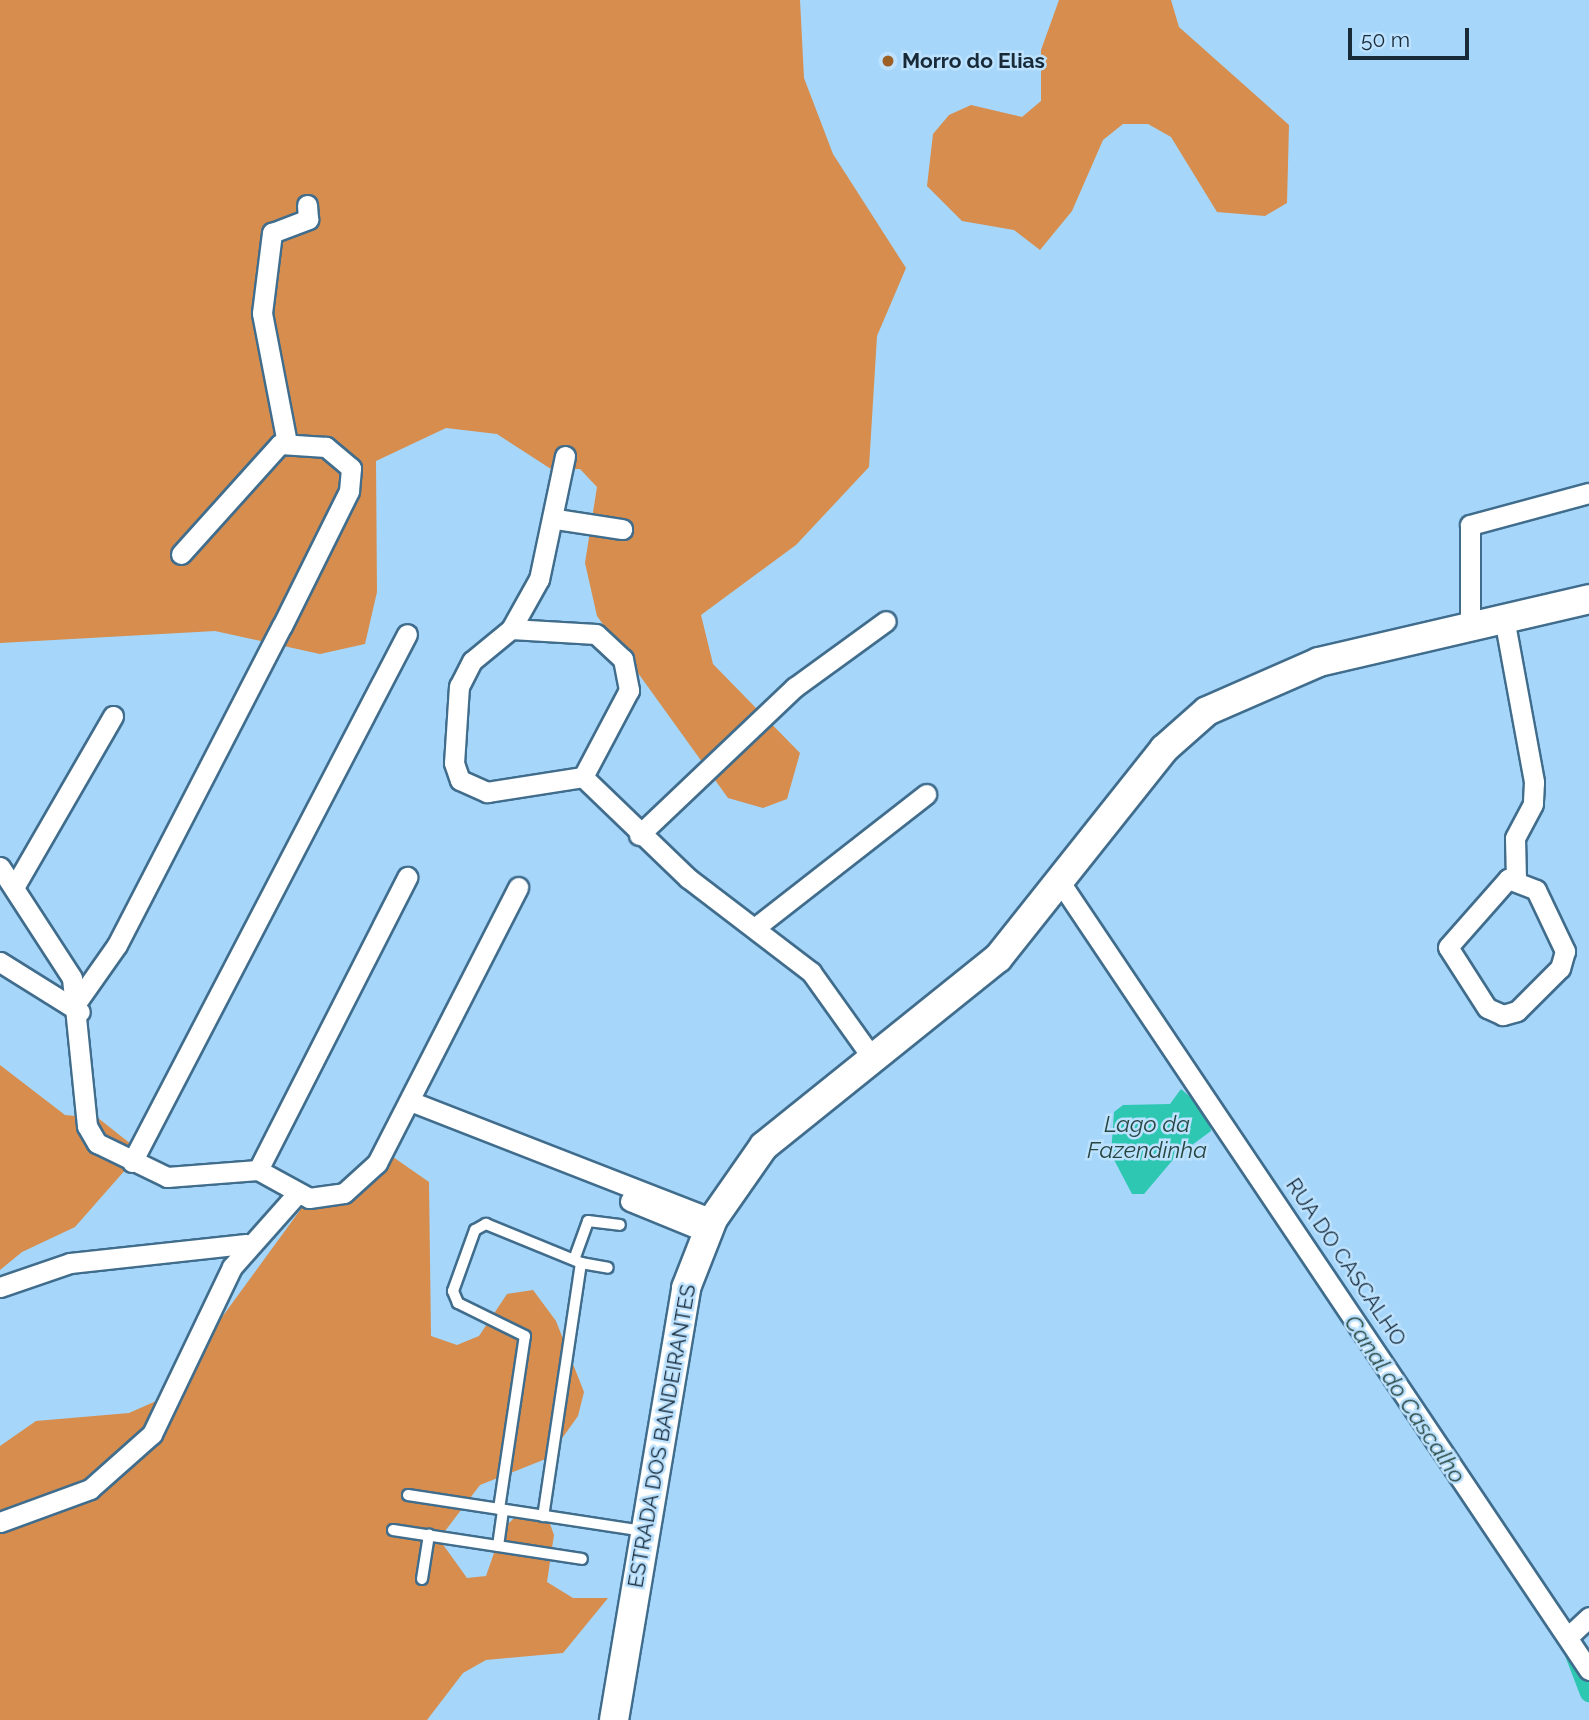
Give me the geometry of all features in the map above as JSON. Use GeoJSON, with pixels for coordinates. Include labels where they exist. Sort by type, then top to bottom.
{"type":"FeatureCollection","features":[{"type":"Feature","properties":{"kind":"main road","name":"ESTRADA DOS BANDEIRANTES"},"geometry":{"type":"LineString","coordinates":[[614,1720],[674,1339],[710,1225],[764,1146],[998,958],[1164,749],[1207,711],[1319,662],[1589,599]]}},
{"type":"Feature","properties":{"kind":"street"},"geometry":{"type":"LineString","coordinates":[[287,443],[262,313],[272,233],[308,219],[307,205]]}},
{"type":"Feature","properties":{"kind":"street"},"geometry":{"type":"LineString","coordinates":[[79,1006],[117,945],[349,491],[351,468],[344,458],[326,447],[287,443],[267,454],[181,554]]}},
{"type":"Feature","properties":{"kind":"street"},"geometry":{"type":"LineString","coordinates":[[565,456],[556,519],[539,579],[511,629],[463,674],[454,764],[460,780],[487,792],[583,778]]}},
{"type":"Feature","properties":{"kind":"street"},"geometry":{"type":"LineString","coordinates":[[1470,626],[1470,525],[1589,493]]}},
{"type":"Feature","properties":{"kind":"street"},"geometry":{"type":"LineString","coordinates":[[556,519],[622,529]]}},
{"type":"Feature","properties":{"kind":"street"},"geometry":{"type":"LineString","coordinates":[[1504,618],[1534,782],[1533,804],[1515,838],[1516,880]]}},
{"type":"Feature","properties":{"kind":"street"},"geometry":{"type":"LineString","coordinates":[[639,835],[795,687],[887,621]]}},
{"type":"Feature","properties":{"kind":"street"},"geometry":{"type":"LineString","coordinates":[[511,629],[596,634],[623,659],[629,690],[583,778]]}},
{"type":"Feature","properties":{"kind":"street"},"geometry":{"type":"LineString","coordinates":[[132,1162],[407,634]]}},
{"type":"Feature","properties":{"kind":"street"},"geometry":{"type":"LineString","coordinates":[[16,884],[113,716]]}},
{"type":"Feature","properties":{"kind":"street"},"geometry":{"type":"LineString","coordinates":[[583,778],[639,835],[811,972],[873,1059]]}},
{"type":"Feature","properties":{"kind":"street"},"geometry":{"type":"LineString","coordinates":[[756,927],[926,794]]}},
{"type":"Feature","properties":{"kind":"street"},"geometry":{"type":"LineString","coordinates":[[0,867],[16,884],[66,965],[79,1006],[87,1126],[97,1143],[132,1162],[190,1180],[258,1170],[296,1195],[344,1193],[377,1163],[518,887]]}},
{"type":"Feature","properties":{"kind":"street"},"geometry":{"type":"LineString","coordinates":[[258,1170],[407,877]]}},
{"type":"Feature","properties":{"kind":"street"},"geometry":{"type":"LineString","coordinates":[[1508,879],[1516,880],[1536,890],[1565,951],[1560,968],[1517,1011],[1503,1015],[1487,1008],[1448,947],[1508,879]]}},
{"type":"Feature","properties":{"kind":"street","name":"RUA DO CASCALHO"},"geometry":{"type":"LineString","coordinates":[[1060,882],[1571,1634],[1589,1670]]}},
{"type":"Feature","properties":{"kind":"street"},"geometry":{"type":"LineString","coordinates":[[0,962],[79,1006]]}},
{"type":"Feature","properties":{"kind":"street"},"geometry":{"type":"LineString","coordinates":[[407,1107],[710,1225]]}},
{"type":"Feature","properties":{"kind":"street"},"geometry":{"type":"LineString","coordinates":[[0,1522],[90,1489],[152,1434],[246,1244],[296,1195]]}},
{"type":"Feature","properties":{"kind":"street"},"geometry":{"type":"LineString","coordinates":[[0,1287],[90,1259],[246,1244]]}},
{"type":"Feature","properties":{"kind":"street"},"geometry":{"type":"LineString","coordinates":[[1571,1634],[1589,1617]]}},
{"type":"Feature","properties":{"kind":"lane"},"geometry":{"type":"LineString","coordinates":[[543,1516],[578,1260],[588,1221],[620,1225]]}},
{"type":"Feature","properties":{"kind":"lane"},"geometry":{"type":"LineString","coordinates":[[498,1546],[525,1336],[458,1303],[453,1291],[479,1225],[608,1268]]}},
{"type":"Feature","properties":{"kind":"lane"},"geometry":{"type":"LineString","coordinates":[[408,1495],[644,1531]]}},
{"type":"Feature","properties":{"kind":"lane"},"geometry":{"type":"LineString","coordinates":[[393,1530],[582,1559]]}},
{"type":"Feature","properties":{"kind":"lane"},"geometry":{"type":"LineString","coordinates":[[422,1579],[429,1535]]}},
{"type":"Feature","properties":{"kind":"shaded area"},"geometry":{"type":"Polygon","coordinates":[[[0,0],[800,0],[804,78],[833,154],[906,268],[877,336],[869,467],[796,545],[701,615],[713,664],[800,753],[787,799],[763,808],[728,798],[597,616],[585,563],[597,487],[580,469],[551,469],[497,434],[446,428],[376,461],[377,592],[365,644],[320,654],[215,631],[0,643],[0,0]]]}},
{"type":"Feature","properties":{"kind":"shaded area"},"geometry":{"type":"Polygon","coordinates":[[[1059,0],[1171,0],[1179,27],[1289,125],[1287,203],[1265,216],[1217,212],[1171,137],[1148,124],[1123,124],[1103,140],[1072,211],[1040,250],[1014,230],[962,221],[927,186],[933,134],[949,115],[971,105],[1022,117],[1041,101],[1041,50],[1059,0]]]}},
{"type":"Feature","properties":{"kind":"shaded area"},"geometry":{"type":"Polygon","coordinates":[[[0,1065],[65,1115],[98,1118],[141,1152],[75,1227],[22,1252],[0,1270],[0,1065]]]}},
{"type":"Feature","properties":{"kind":"shaded area"},"geometry":{"type":"Polygon","coordinates":[[[393,1157],[429,1182],[431,1336],[457,1345],[479,1336],[507,1294],[533,1290],[556,1321],[584,1392],[578,1416],[548,1458],[480,1485],[439,1539],[467,1578],[486,1576],[502,1530],[521,1511],[545,1510],[554,1535],[547,1582],[573,1598],[608,1598],[563,1653],[486,1660],[463,1673],[427,1720],[0,1720],[0,1446],[36,1421],[129,1413],[163,1398],[314,1191],[358,1184],[393,1157]]]}},
{"type":"Feature","properties":{"kind":"water","name":"Lago da Fazendinha"},"geometry":{"type":"Polygon","coordinates":[[[1181,1089],[1208,1112],[1211,1131],[1192,1145],[1178,1145],[1177,1155],[1144,1194],[1132,1194],[1111,1154],[1114,1112],[1123,1105],[1170,1104],[1181,1089]]]}},
{"type":"Feature","properties":{"kind":"waterway","name":"Canal do Cascalho"},"geometry":{"type":"LineString","coordinates":[[1574,1654],[1589,1693]]}},
{"type":"Feature","properties":{"kind":"place","name":"Morro do Elias"},"geometry":{"type":"Point","coordinates":[888,61]}}]}
